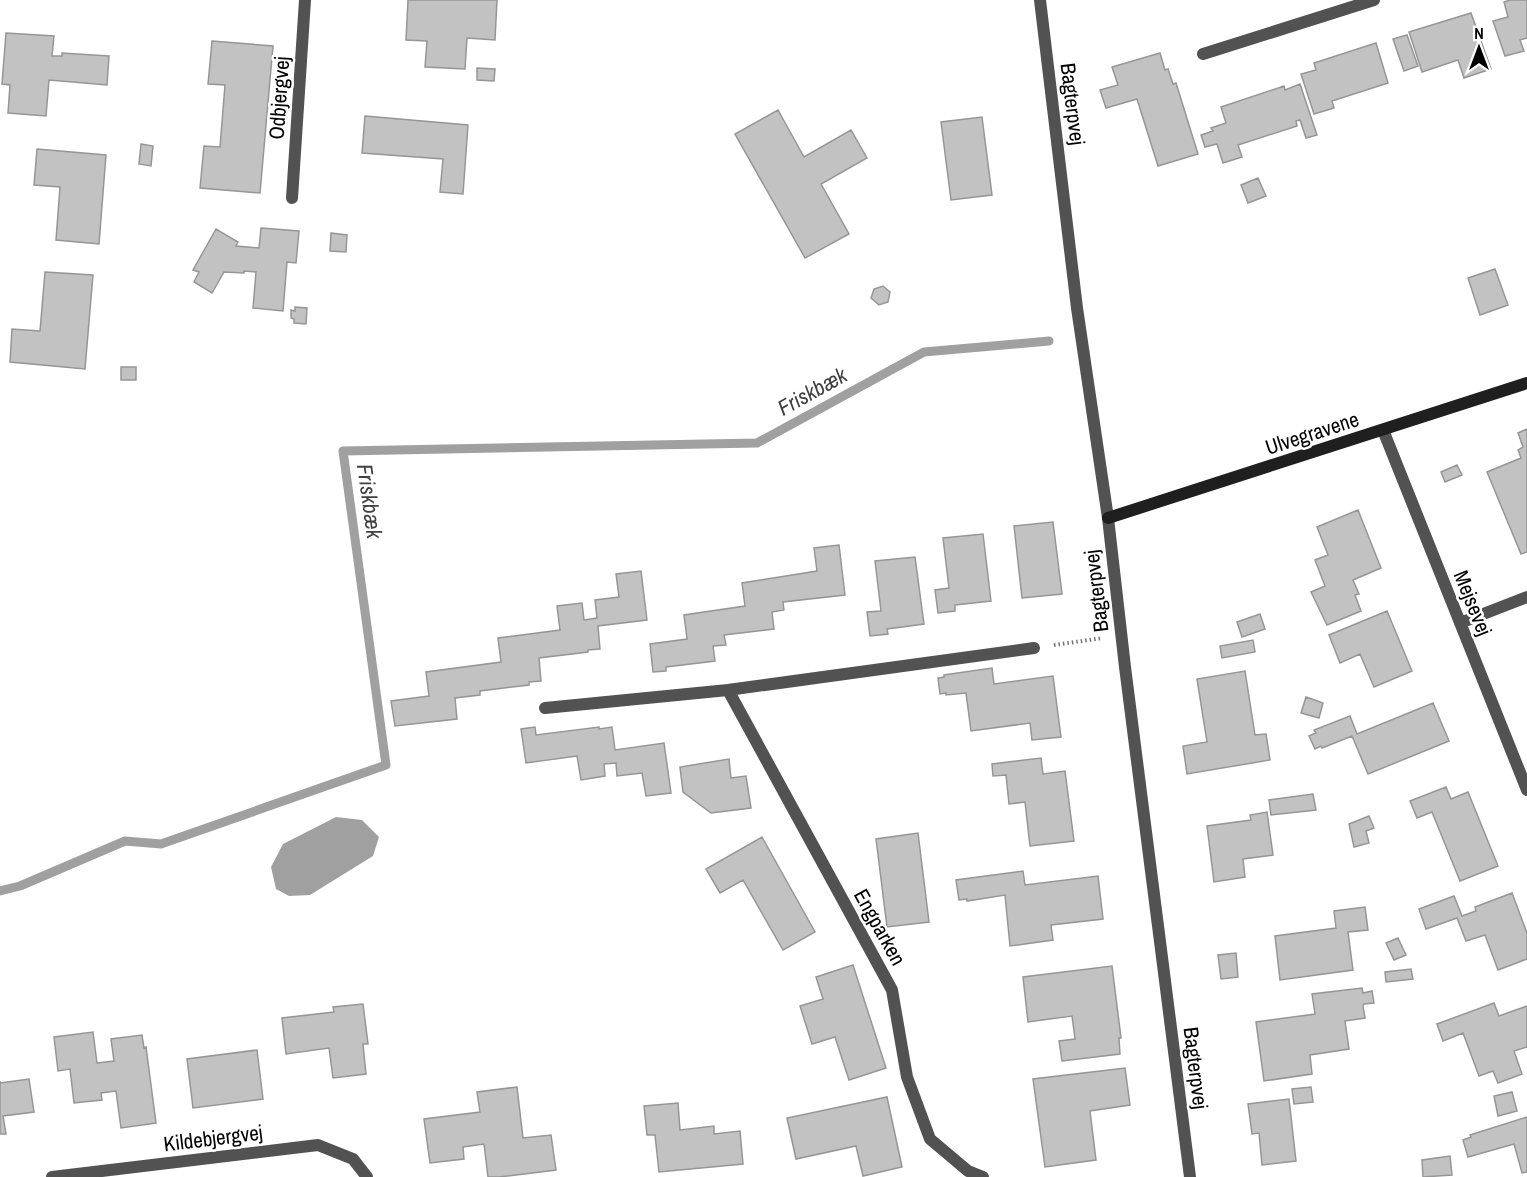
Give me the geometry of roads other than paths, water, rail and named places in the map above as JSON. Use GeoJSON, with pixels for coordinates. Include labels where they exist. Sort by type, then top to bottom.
{"type":"FeatureCollection","features":[{"type":"Feature","properties":{"kind":"street","name":"Odbjergvej"},"geometry":{"type":"LineString","coordinates":[[292,198],[305,0]]}},
{"type":"Feature","properties":{"kind":"street","name":"Bagterpvej"},"geometry":{"type":"LineString","coordinates":[[1040,0],[1077,309],[1107,518],[1190,1177]]}},
{"type":"Feature","properties":{"kind":"street"},"geometry":{"type":"LineString","coordinates":[[1203,54],[1374,0]]}},
{"type":"Feature","properties":{"kind":"street","name":"Ulvegravene"},"geometry":{"type":"LineString","coordinates":[[1107,518],[1527,383]]}},
{"type":"Feature","properties":{"kind":"street","name":"Mejsevej"},"geometry":{"type":"LineString","coordinates":[[1383,430],[1527,790]]}},
{"type":"Feature","properties":{"kind":"street"},"geometry":{"type":"LineString","coordinates":[[1460,623],[1527,597]]}},
{"type":"Feature","properties":{"kind":"street"},"geometry":{"type":"LineString","coordinates":[[545,708],[728,690],[1034,648]]}},
{"type":"Feature","properties":{"kind":"street","name":"Engparken"},"geometry":{"type":"LineString","coordinates":[[728,690],[892,990],[907,1077],[930,1139],[968,1170],[983,1177]]}},
{"type":"Feature","properties":{"kind":"street","name":"Kildebjergvej"},"geometry":{"type":"LineString","coordinates":[[52,1177],[318,1145],[352,1159],[367,1177]]}},
{"type":"Feature","properties":{"kind":"waterway","name":"Friskbæk"},"geometry":{"type":"LineString","coordinates":[[0,891],[20,886],[125,841],[161,844],[386,765],[343,451],[757,443],[924,352],[1049,341]]}}]}
